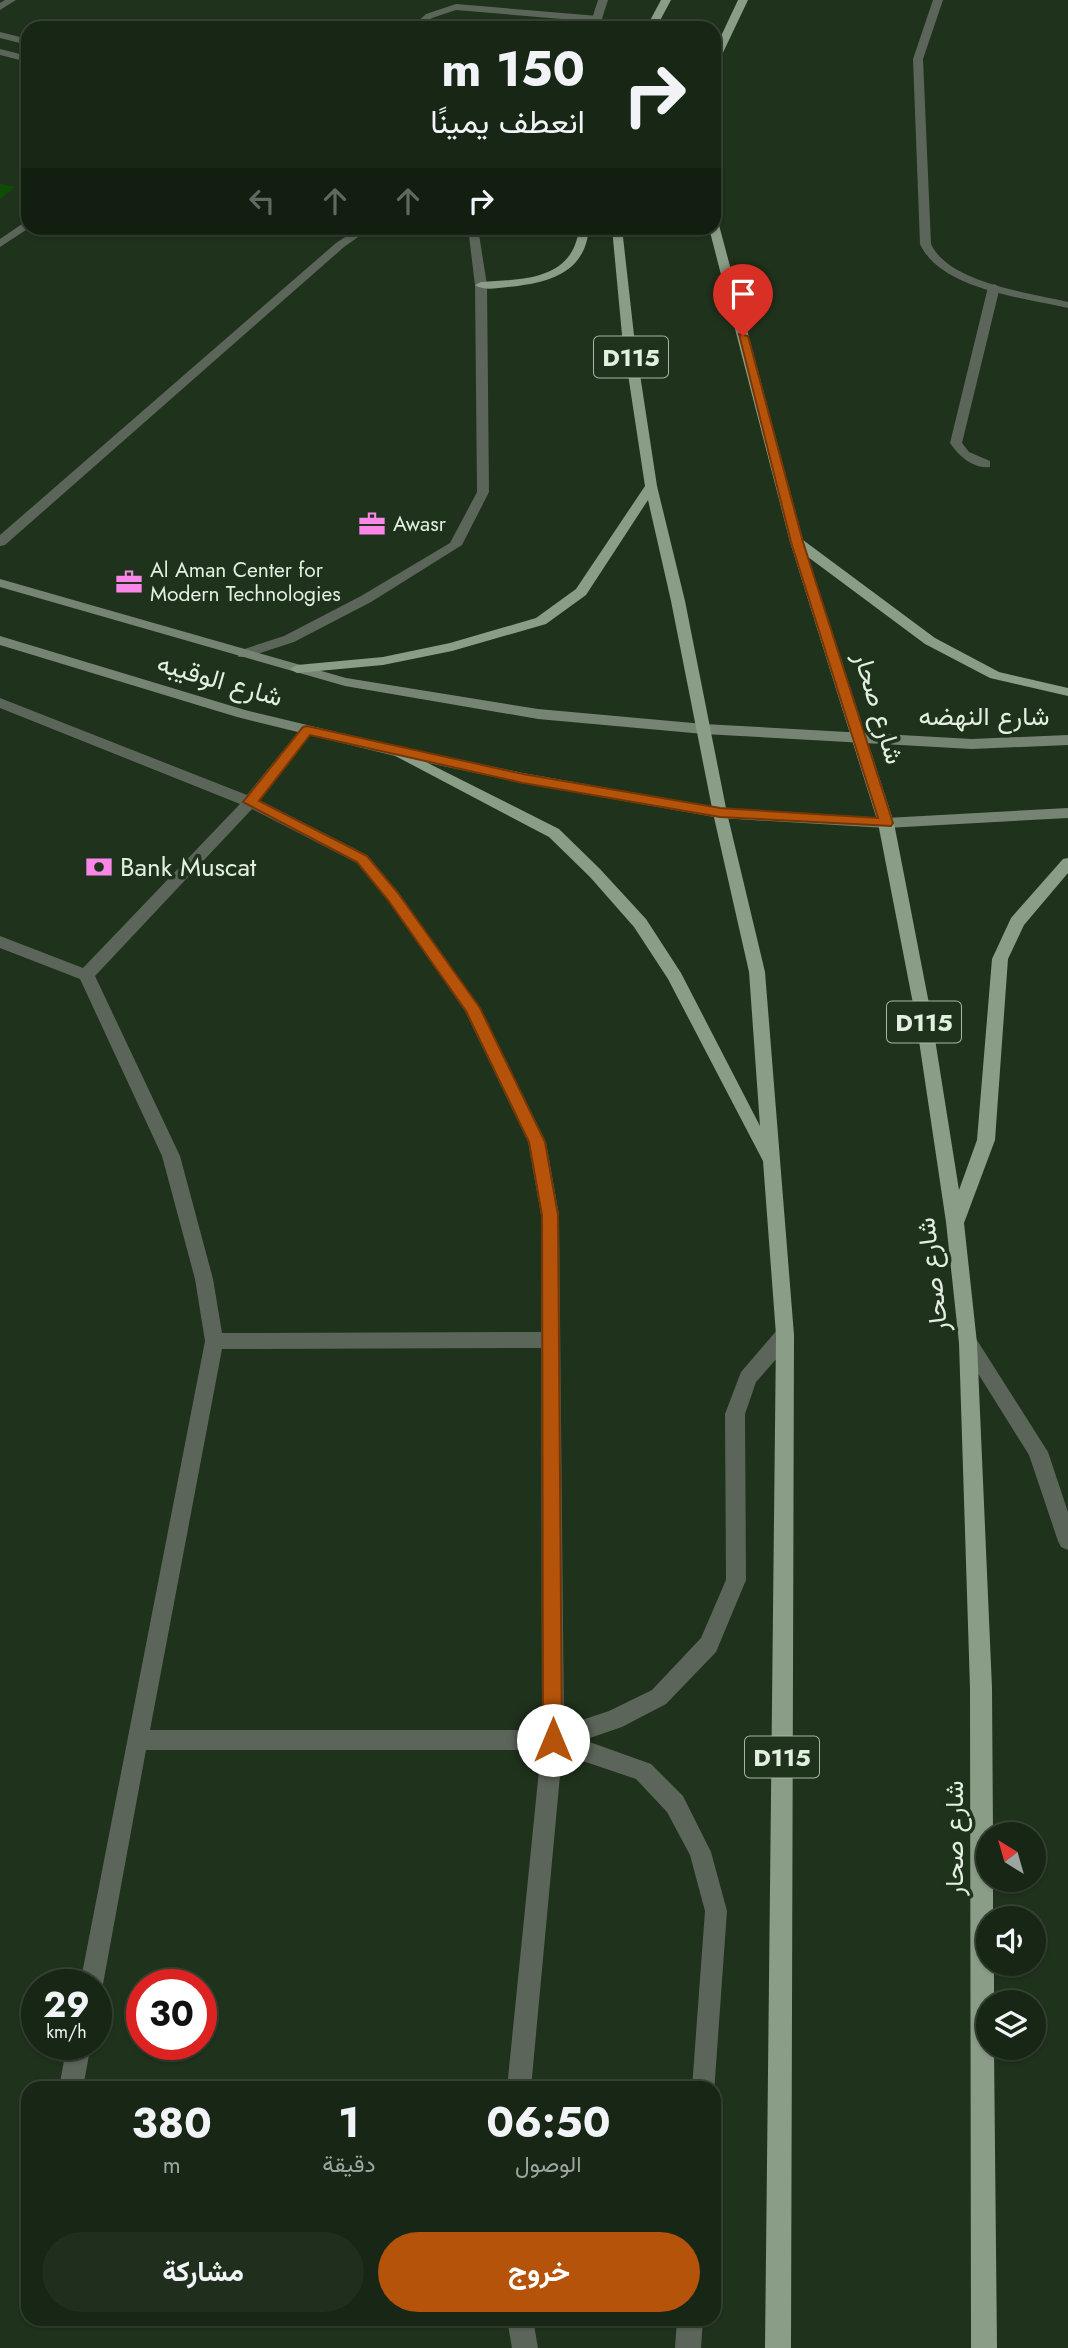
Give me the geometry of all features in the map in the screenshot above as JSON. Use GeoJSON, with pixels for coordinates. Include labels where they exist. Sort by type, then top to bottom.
{"type":"FeatureCollection","features":[{"type":"Feature","properties":{"kind":"main road"},"geometry":{"type":"LineString","coordinates":[[655,21],[666,0]]}},
{"type":"Feature","properties":{"kind":"main road"},"geometry":{"type":"LineString","coordinates":[[721,46],[743,0]]}},
{"type":"Feature","properties":{"kind":"main road"},"geometry":{"type":"LineString","coordinates":[[481,285],[535,281],[561,269],[578,255],[582,235]]}},
{"type":"Feature","properties":{"kind":"main road","name":"D115"},"geometry":{"type":"LineString","coordinates":[[618,235],[628,335],[651,486],[720,813],[757,972],[785,1335],[778,2348]]}},
{"type":"Feature","properties":{"kind":"main road","name":"شارع صحار"},"geometry":{"type":"LineString","coordinates":[[717,235],[797,542],[886,823],[923,1014],[955,1222],[968,1343],[981,1688],[984,2348]]}},
{"type":"Feature","properties":{"kind":"main road"},"geometry":{"type":"LineString","coordinates":[[297,669],[383,661],[452,647],[541,621],[581,592],[651,486]]}},
{"type":"Feature","properties":{"kind":"main road"},"geometry":{"type":"LineString","coordinates":[[797,542],[930,641],[995,675],[1068,692]]}},
{"type":"Feature","properties":{"kind":"main road","name":"شارع الوقيبه"},"geometry":{"type":"LineString","coordinates":[[0,583],[297,669],[384,690],[605,722],[858,738]]}},
{"type":"Feature","properties":{"kind":"main road","name":"شارع الوقيبه"},"geometry":{"type":"LineString","coordinates":[[0,640],[242,714],[523,778],[720,813],[886,823]]}},
{"type":"Feature","properties":{"kind":"main road","name":"شارع النهضه"},"geometry":{"type":"LineString","coordinates":[[858,738],[972,744],[1068,740]]}},
{"type":"Feature","properties":{"kind":"main road"},"geometry":{"type":"LineString","coordinates":[[391,750],[554,833],[595,873],[640,923],[675,977],[772,1166]]}},
{"type":"Feature","properties":{"kind":"main road"},"geometry":{"type":"LineString","coordinates":[[886,823],[1068,813]]}},
{"type":"Feature","properties":{"kind":"main road"},"geometry":{"type":"LineString","coordinates":[[955,1222],[986,1140],[1000,959],[1017,922],[1068,863]]}},
{"type":"Feature","properties":{"kind":"street"},"geometry":{"type":"LineString","coordinates":[[0,7],[11,0]]}},
{"type":"Feature","properties":{"kind":"street"},"geometry":{"type":"LineString","coordinates":[[597,21],[603,0]]}},
{"type":"Feature","properties":{"kind":"street"},"geometry":{"type":"LineString","coordinates":[[938,0],[918,59],[923,239],[932,257],[949,271],[995,287],[1068,305]]}},
{"type":"Feature","properties":{"kind":"street"},"geometry":{"type":"LineString","coordinates":[[421,21],[436,11],[456,8],[570,21]]}},
{"type":"Feature","properties":{"kind":"street"},"geometry":{"type":"LineString","coordinates":[[0,35],[21,40]]}},
{"type":"Feature","properties":{"kind":"street"},"geometry":{"type":"LineString","coordinates":[[0,52],[21,57]]}},
{"type":"Feature","properties":{"kind":"street"},"geometry":{"type":"LineString","coordinates":[[0,244],[21,228]]}},
{"type":"Feature","properties":{"kind":"street"},"geometry":{"type":"LineString","coordinates":[[0,541],[340,245],[355,235]]}},
{"type":"Feature","properties":{"kind":"street"},"geometry":{"type":"LineString","coordinates":[[243,653],[289,639],[366,599],[455,545],[483,492],[481,285],[474,235]]}},
{"type":"Feature","properties":{"kind":"street"},"geometry":{"type":"LineString","coordinates":[[986,464],[965,455],[956,443],[995,287]]}},
{"type":"Feature","properties":{"kind":"street"},"geometry":{"type":"LineString","coordinates":[[0,703],[250,802],[362,859],[393,896],[472,1008],[537,1142],[550,1215],[553,1740],[520,2081]]}},
{"type":"Feature","properties":{"kind":"street"},"geometry":{"type":"LineString","coordinates":[[86,975],[250,802],[307,730]]}},
{"type":"Feature","properties":{"kind":"street"},"geometry":{"type":"LineString","coordinates":[[0,942],[86,975],[171,1156],[204,1279],[214,1341],[94,1969]]}},
{"type":"Feature","properties":{"kind":"street"},"geometry":{"type":"LineString","coordinates":[[139,1740],[553,1740],[614,1720],[659,1697],[709,1645],[736,1580],[735,1414],[748,1378],[785,1335]]}},
{"type":"Feature","properties":{"kind":"street"},"geometry":{"type":"LineString","coordinates":[[214,1341],[550,1340]]}},
{"type":"Feature","properties":{"kind":"street"},"geometry":{"type":"LineString","coordinates":[[968,1343],[1038,1452],[1068,1541]]}},
{"type":"Feature","properties":{"kind":"street"},"geometry":{"type":"LineString","coordinates":[[553,1740],[643,1771],[675,1804],[700,1852],[716,1911],[704,2081]]}},
{"type":"Feature","properties":{"kind":"street"},"geometry":{"type":"LineString","coordinates":[[72,2081],[76,2060]]}},
{"type":"Feature","properties":{"kind":"street"},"geometry":{"type":"LineString","coordinates":[[521,2326],[525,2348]]}},
{"type":"Feature","properties":{"kind":"street"},"geometry":{"type":"LineString","coordinates":[[688,2348],[690,2326]]}},
{"type":"Feature","properties":{"kind":"building"},"geometry":{"type":"Polygon","coordinates":[[[0,184],[15,187],[0,199],[0,184]]]}},
{"type":"Feature","properties":{"kind":"place","name":"Awasr"},"geometry":{"type":"Point","coordinates":[372,524]}},
{"type":"Feature","properties":{"kind":"place","name":"Al Aman Center for Modern Technologies"},"geometry":{"type":"Point","coordinates":[129,582]}},
{"type":"Feature","properties":{"kind":"place","name":"Bank Muscat"},"geometry":{"type":"Point","coordinates":[99,867]}},
{"type":"Feature","properties":{"kind":"route"},"geometry":{"type":"LineString","coordinates":[[553,1740],[550,1215],[537,1142],[472,1008],[393,896],[362,859],[250,802],[307,730],[523,778],[720,813],[886,823],[797,542],[743,336]]}}]}
